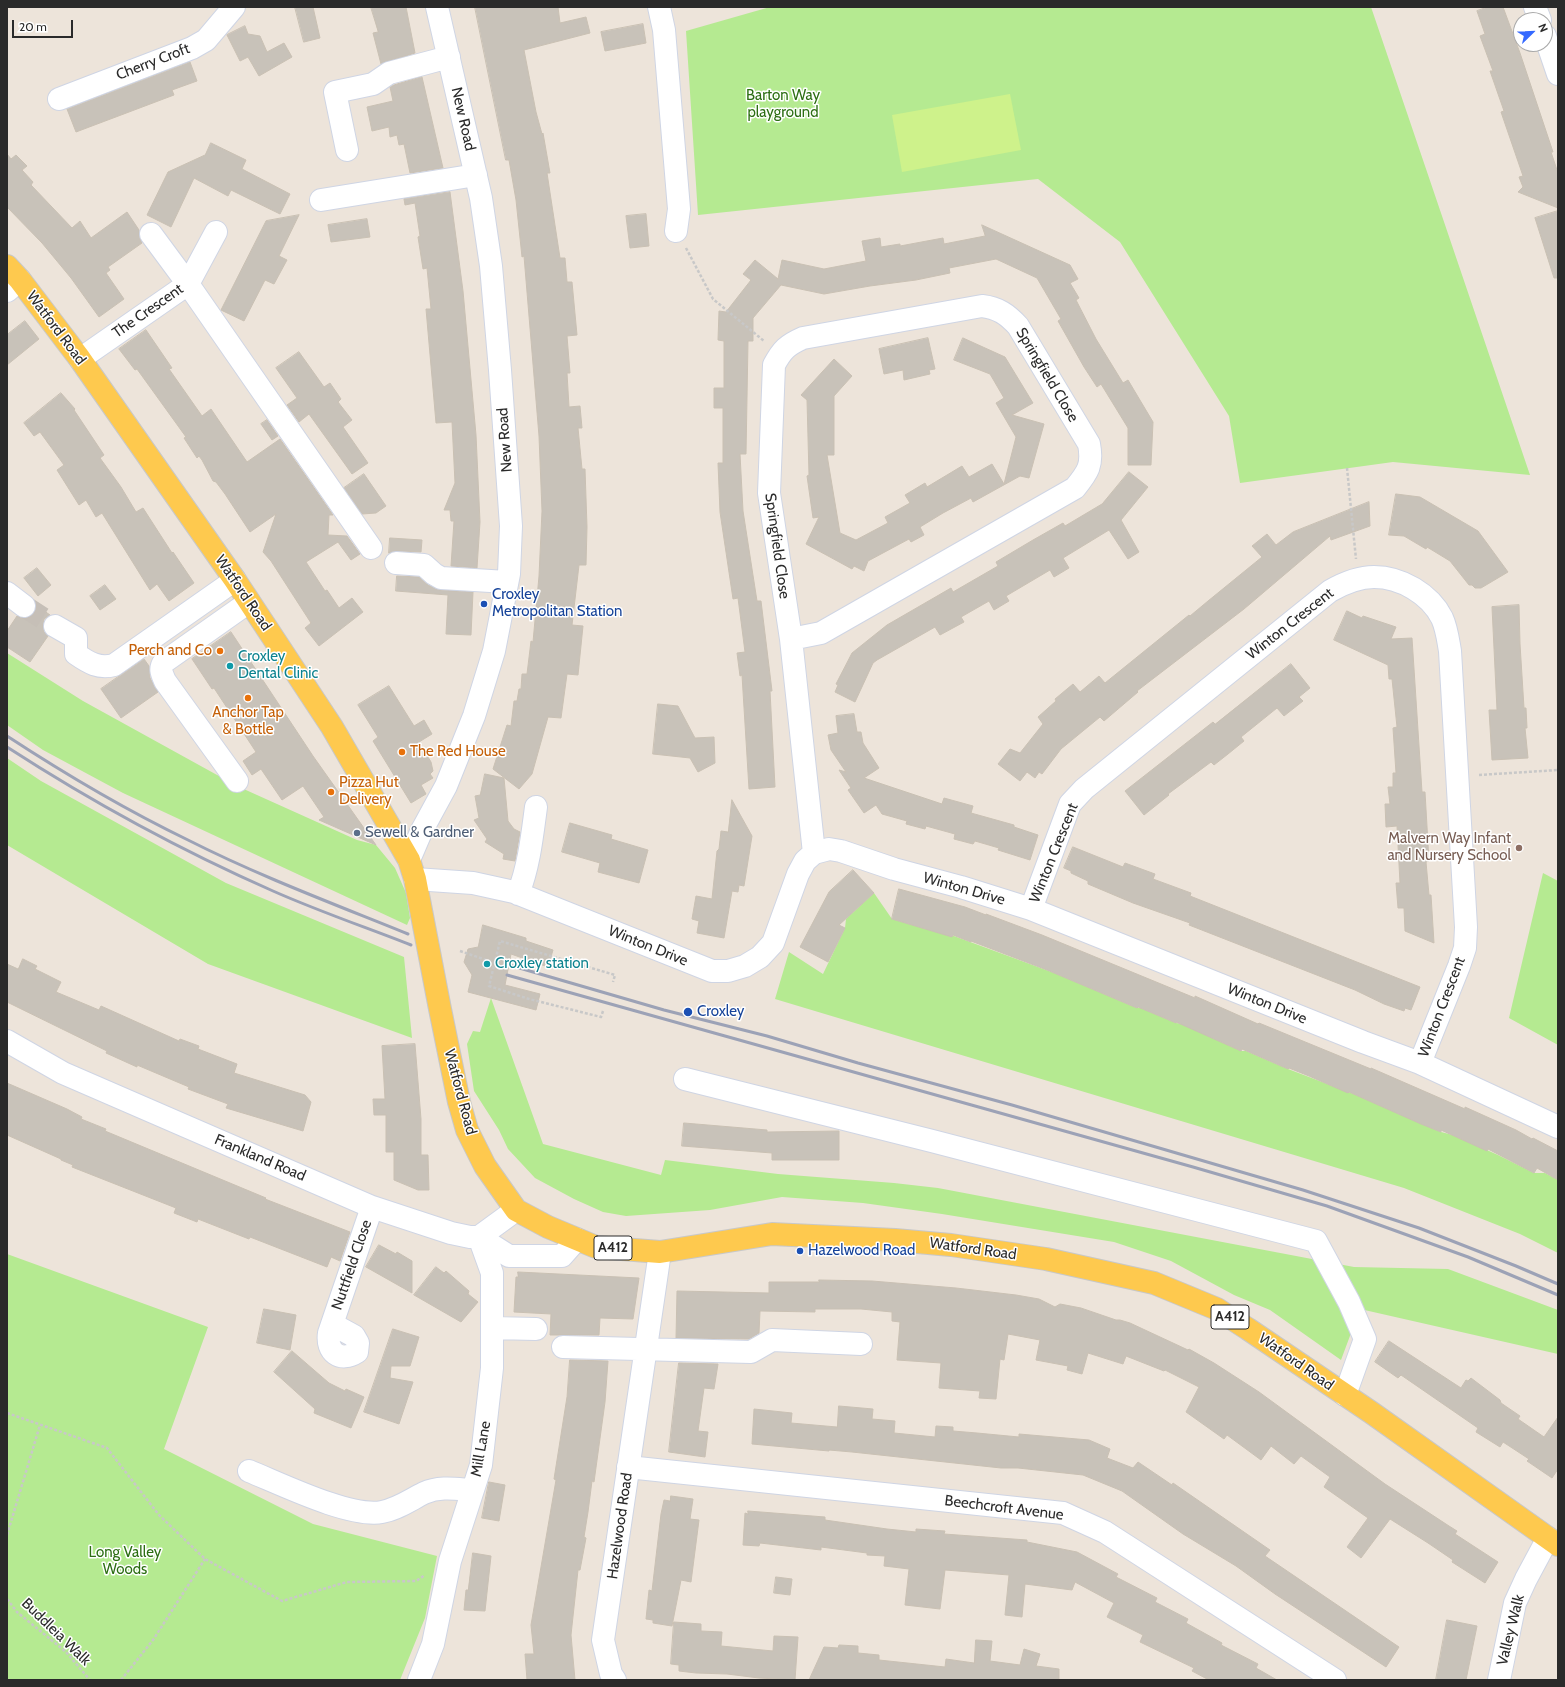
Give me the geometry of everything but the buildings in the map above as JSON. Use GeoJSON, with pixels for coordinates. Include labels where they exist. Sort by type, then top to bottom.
{"type":"FeatureCollection","features":[{"type":"Feature","properties":{"kind":"main road","name":"Watford Road"},"geometry":{"type":"LineString","coordinates":[[11,279],[80,359],[235,580],[332,727],[412,870],[459,1102],[467,1130],[485,1166],[516,1210],[548,1227],[596,1247],[660,1252],[772,1234],[895,1240],[951,1245],[1046,1259],[1154,1283],[1217,1309],[1345,1395],[1553,1542]]}},
{"type":"Feature","properties":{"kind":"street","name":"Cherry Croft"},"geometry":{"type":"LineString","coordinates":[[59,98],[192,48],[206,40],[234,7]]}},
{"type":"Feature","properties":{"kind":"street","name":"New Road"},"geometry":{"type":"LineString","coordinates":[[412,870],[421,832],[446,786],[474,716],[494,651],[507,582],[511,526],[491,266],[481,198],[437,7]]}},
{"type":"Feature","properties":{"kind":"street"},"geometry":{"type":"LineString","coordinates":[[659,7],[664,30],[679,209],[676,231]]}},
{"type":"Feature","properties":{"kind":"street"},"geometry":{"type":"LineString","coordinates":[[1550,52],[1558,74]]}},
{"type":"Feature","properties":{"kind":"street"},"geometry":{"type":"LineString","coordinates":[[347,150],[335,92],[372,84],[389,73],[449,58]]}},
{"type":"Feature","properties":{"kind":"street"},"geometry":{"type":"LineString","coordinates":[[321,200],[476,175]]}},
{"type":"Feature","properties":{"kind":"street","name":"The Crescent"},"geometry":{"type":"LineString","coordinates":[[80,359],[188,284],[216,232]]}},
{"type":"Feature","properties":{"kind":"street"},"geometry":{"type":"LineString","coordinates":[[151,234],[188,284],[371,548]]}},
{"type":"Feature","properties":{"kind":"street","name":"Springfield Close"},"geometry":{"type":"LineString","coordinates":[[791,639],[821,633],[1075,488],[1086,475],[1092,459],[1089,444],[1018,326],[1008,316],[995,308],[982,306],[803,338],[789,344],[780,354],[774,365],[772,380],[769,493],[791,639],[814,853]]}},
{"type":"Feature","properties":{"kind":"street"},"geometry":{"type":"LineString","coordinates":[[396,563],[424,565],[441,578],[507,582]]}},
{"type":"Feature","properties":{"kind":"street","name":"Winton Crescent"},"geometry":{"type":"LineString","coordinates":[[1031,909],[1070,804],[1084,789],[1330,591],[1343,584],[1358,579],[1374,577],[1391,580],[1408,586],[1422,593],[1442,618],[1447,632],[1450,651],[1466,927],[1465,948],[1459,966],[1420,1063]]}},
{"type":"Feature","properties":{"kind":"street"},"geometry":{"type":"LineString","coordinates":[[55,626],[76,638],[76,654],[97,666],[106,667],[114,665],[235,580]]}},
{"type":"Feature","properties":{"kind":"street"},"geometry":{"type":"LineString","coordinates":[[237,781],[165,681],[161,672],[161,666],[164,662],[249,602]]}},
{"type":"Feature","properties":{"kind":"street"},"geometry":{"type":"LineString","coordinates":[[518,894],[528,862],[536,807]]}},
{"type":"Feature","properties":{"kind":"street","name":"Winton Drive"},"geometry":{"type":"LineString","coordinates":[[412,870],[518,894],[712,971],[728,971],[745,966],[760,957],[773,943],[798,874],[805,861],[814,853],[829,849],[841,851],[894,869],[961,887],[1031,909],[1420,1063],[1558,1127]]}},
{"type":"Feature","properties":{"kind":"street","name":"Frankland Road"},"geometry":{"type":"LineString","coordinates":[[7,1041],[63,1073],[372,1207],[451,1233],[470,1237],[479,1236]]}},
{"type":"Feature","properties":{"kind":"street"},"geometry":{"type":"LineString","coordinates":[[685,1080],[932,1140],[1316,1241],[1349,1302],[1365,1339],[1345,1395]]}},
{"type":"Feature","properties":{"kind":"street","name":"Nuttfield Close"},"geometry":{"type":"LineString","coordinates":[[332,1324],[372,1207]]}},
{"type":"Feature","properties":{"kind":"street"},"geometry":{"type":"LineString","coordinates":[[516,1210],[479,1236],[509,1256],[562,1256],[577,1239]]}},
{"type":"Feature","properties":{"kind":"street","name":"Mill Lane"},"geometry":{"type":"LineString","coordinates":[[419,1680],[433,1644],[450,1561],[480,1465],[492,1368],[492,1273],[479,1236]]}},
{"type":"Feature","properties":{"kind":"street","name":"Hazelwood Road"},"geometry":{"type":"LineString","coordinates":[[615,1680],[611,1674],[603,1640],[660,1252]]}},
{"type":"Feature","properties":{"kind":"street"},"geometry":{"type":"LineString","coordinates":[[492,1328],[536,1329]]}},
{"type":"Feature","properties":{"kind":"street"},"geometry":{"type":"LineString","coordinates":[[563,1347],[751,1352],[772,1340],[861,1344]]}},
{"type":"Feature","properties":{"kind":"street","name":"Beechcroft Avenue"},"geometry":{"type":"LineString","coordinates":[[628,1467],[1063,1512],[1105,1532],[1335,1680]]}},
{"type":"Feature","properties":{"kind":"street"},"geometry":{"type":"LineString","coordinates":[[249,1471],[316,1498],[342,1507],[365,1512],[382,1512],[399,1507],[426,1493],[442,1488],[472,1490]]}},
{"type":"Feature","properties":{"kind":"street","name":"Valley Walk"},"geometry":{"type":"LineString","coordinates":[[1499,1680],[1515,1603],[1526,1579],[1553,1542]]}},
{"type":"Feature","properties":{"kind":"path"},"geometry":{"type":"LineString","coordinates":[[676,231],[713,300],[780,354]]}},
{"type":"Feature","properties":{"kind":"path"},"geometry":{"type":"LineString","coordinates":[[1347,468],[1358,579]]}},
{"type":"Feature","properties":{"kind":"path"},"geometry":{"type":"LineString","coordinates":[[1457,777],[1558,770]]}},
{"type":"Feature","properties":{"kind":"path"},"geometry":{"type":"LineString","coordinates":[[603,1011],[601,1017],[529,999],[489,986],[500,941],[615,975],[613,982]]}},
{"type":"Feature","properties":{"kind":"path"},"geometry":{"type":"LineString","coordinates":[[460,951],[495,963]]}},
{"type":"Feature","properties":{"kind":"path"},"geometry":{"type":"LineString","coordinates":[[7,1413],[108,1448],[158,1515],[205,1559],[282,1601],[348,1582],[416,1581],[450,1561]]}},
{"type":"Feature","properties":{"kind":"path"},"geometry":{"type":"LineString","coordinates":[[7,1535],[40,1425]]}},
{"type":"Feature","properties":{"kind":"path"},"geometry":{"type":"LineString","coordinates":[[121,1680],[153,1640],[205,1559]]}},
{"type":"Feature","properties":{"kind":"path","name":"Buddleia Walk"},"geometry":{"type":"LineString","coordinates":[[7,1599],[17,1612],[66,1652],[90,1680]]}},
{"type":"Feature","properties":{"kind":"green space","name":"Barton Way playground"},"geometry":{"type":"Polygon","coordinates":[[[770,7],[1371,7],[1530,475],[1393,462],[1240,483],[1229,416],[1120,242],[1038,179],[698,215],[686,31],[770,7]]]}},
{"type":"Feature","properties":{"kind":"green space"},"geometry":{"type":"Polygon","coordinates":[[[1010,94],[1021,150],[902,172],[892,115],[1010,94]]]}},
{"type":"Feature","properties":{"kind":"green space"},"geometry":{"type":"Polygon","coordinates":[[[7,653],[83,701],[237,786],[357,840],[376,845],[395,868],[406,893],[410,918],[407,925],[123,793],[43,750],[7,725],[7,653]]]}},
{"type":"Feature","properties":{"kind":"green space"},"geometry":{"type":"Polygon","coordinates":[[[7,758],[41,781],[226,883],[404,957],[412,1038],[208,964],[7,845],[7,758]]]}},
{"type":"Feature","properties":{"kind":"green space"},"geometry":{"type":"Polygon","coordinates":[[[1543,873],[1558,881],[1558,1045],[1509,1018],[1543,873]]]}},
{"type":"Feature","properties":{"kind":"green space"},"geometry":{"type":"Polygon","coordinates":[[[874,893],[892,919],[954,936],[1057,974],[1137,1008],[1141,1008],[1176,1023],[1183,1024],[1241,1051],[1246,1051],[1359,1096],[1441,1132],[1453,1135],[1534,1173],[1545,1173],[1558,1180],[1558,1253],[1520,1234],[1404,1188],[775,999],[789,952],[823,974],[845,928],[846,919],[874,893]]]}},
{"type":"Feature","properties":{"kind":"green space"},"geometry":{"type":"Polygon","coordinates":[[[491,998],[543,1144],[661,1175],[665,1160],[778,1174],[938,1188],[1354,1267],[1448,1269],[1558,1310],[1558,1354],[1360,1309],[1341,1360],[1270,1310],[1234,1295],[1171,1261],[1114,1242],[942,1214],[863,1203],[782,1197],[710,1210],[626,1216],[603,1212],[574,1199],[535,1178],[508,1149],[499,1130],[474,1091],[467,1044],[473,1031],[480,1032],[491,998]]]}},
{"type":"Feature","properties":{"kind":"green space","name":"Long Valley Woods"},"geometry":{"type":"Polygon","coordinates":[[[7,1254],[208,1327],[164,1449],[313,1524],[437,1556],[425,1618],[400,1680],[7,1680],[7,1254]]]}},
{"type":"Feature","properties":{"kind":"tunnel"},"geometry":{"type":"LineString","coordinates":[[24,606],[55,626]]}},
{"type":"Feature","properties":{"kind":"railway"},"geometry":{"type":"LineString","coordinates":[[7,736],[96,791],[188,840],[269,878],[408,934]]}},
{"type":"Feature","properties":{"kind":"railway"},"geometry":{"type":"LineString","coordinates":[[7,747],[104,806],[204,859],[290,898],[411,945]]}},
{"type":"Feature","properties":{"kind":"railway"},"geometry":{"type":"LineString","coordinates":[[509,965],[664,1010],[767,1036],[858,1063],[1012,1105],[1303,1190],[1419,1228],[1558,1284]]}},
{"type":"Feature","properties":{"kind":"railway"},"geometry":{"type":"LineString","coordinates":[[507,975],[1193,1167],[1327,1206],[1468,1257],[1558,1295]]}},
{"type":"Feature","properties":{"kind":"place","name":"Croxley Metropolitan Station"},"geometry":{"type":"Point","coordinates":[484,604]}},
{"type":"Feature","properties":{"kind":"place","name":"Perch and Co"},"geometry":{"type":"Point","coordinates":[220,651]}},
{"type":"Feature","properties":{"kind":"place","name":"Croxley Dental Clinic"},"geometry":{"type":"Point","coordinates":[230,666]}},
{"type":"Feature","properties":{"kind":"place","name":"Anchor Tap & Bottle"},"geometry":{"type":"Point","coordinates":[248,698]}},
{"type":"Feature","properties":{"kind":"place","name":"The Red House"},"geometry":{"type":"Point","coordinates":[402,752]}},
{"type":"Feature","properties":{"kind":"place","name":"Pizza Hut Delivery"},"geometry":{"type":"Point","coordinates":[331,792]}},
{"type":"Feature","properties":{"kind":"place","name":"Sewell & Gardner"},"geometry":{"type":"Point","coordinates":[357,833]}},
{"type":"Feature","properties":{"kind":"place","name":"Malvern Way Infant and Nursery School"},"geometry":{"type":"Point","coordinates":[1519,848]}},
{"type":"Feature","properties":{"kind":"place","name":"Croxley station"},"geometry":{"type":"Point","coordinates":[487,964]}},
{"type":"Feature","properties":{"kind":"place","name":"Croxley"},"geometry":{"type":"Point","coordinates":[688,1012]}},
{"type":"Feature","properties":{"kind":"place","name":"Hazelwood Road"},"geometry":{"type":"Point","coordinates":[800,1251]}}]}
